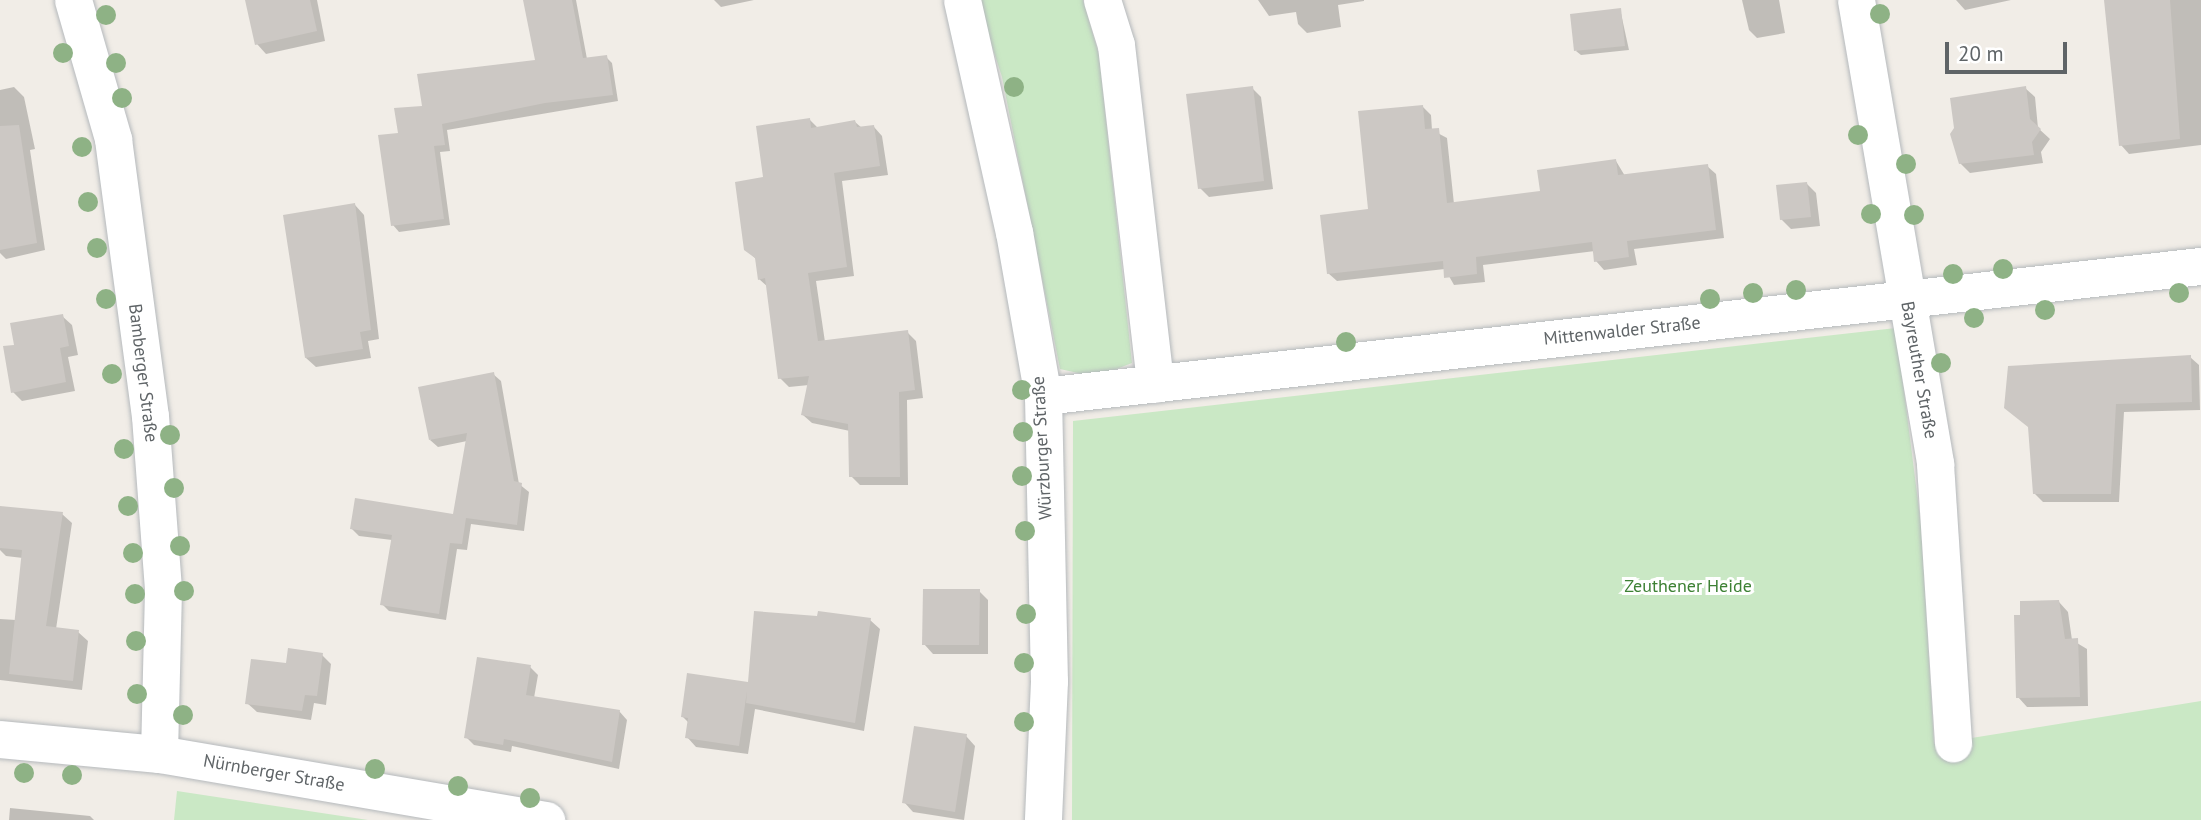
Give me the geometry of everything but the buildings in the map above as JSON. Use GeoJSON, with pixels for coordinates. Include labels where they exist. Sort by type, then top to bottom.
{"type":"FeatureCollection","features":[{"type":"Feature","properties":{"kind":"street","name":"Bamberger Straße"},"geometry":{"type":"LineString","coordinates":[[73,0],[113,139],[150,416],[163,590],[159,754]]}},
{"type":"Feature","properties":{"kind":"street","name":"Würzburger Straße"},"geometry":{"type":"LineString","coordinates":[[962,0],[1014,232],[1043,396],[1049,681],[1044,820]]}},
{"type":"Feature","properties":{"kind":"street"},"geometry":{"type":"LineString","coordinates":[[1102,0],[1118,59],[1156,384]]}},
{"type":"Feature","properties":{"kind":"street","name":"Bayreuther Straße"},"geometry":{"type":"LineString","coordinates":[[1856,0],[1935,464],[1953,743]]}},
{"type":"Feature","properties":{"kind":"street","name":"Mittenwalder Straße"},"geometry":{"type":"LineString","coordinates":[[1043,396],[2201,266]]}},
{"type":"Feature","properties":{"kind":"street","name":"Nürnberger Straße"},"geometry":{"type":"LineString","coordinates":[[0,739],[159,754],[546,820]]}},
{"type":"Feature","properties":{"kind":"green space"},"geometry":{"type":"Polygon","coordinates":[[[977,0],[1083,0],[1099,55],[1132,363],[1096,377],[1060,369],[1002,77],[977,0]]]}},
{"type":"Feature","properties":{"kind":"green space","name":"Zeuthener Heide"},"geometry":{"type":"Polygon","coordinates":[[[1896,328],[1921,525],[1934,744],[2201,701],[2201,820],[1072,820],[1073,421],[1896,328]]]}},
{"type":"Feature","properties":{"kind":"green space"},"geometry":{"type":"Polygon","coordinates":[[[177,791],[368,820],[174,820],[177,791]]]}}]}
